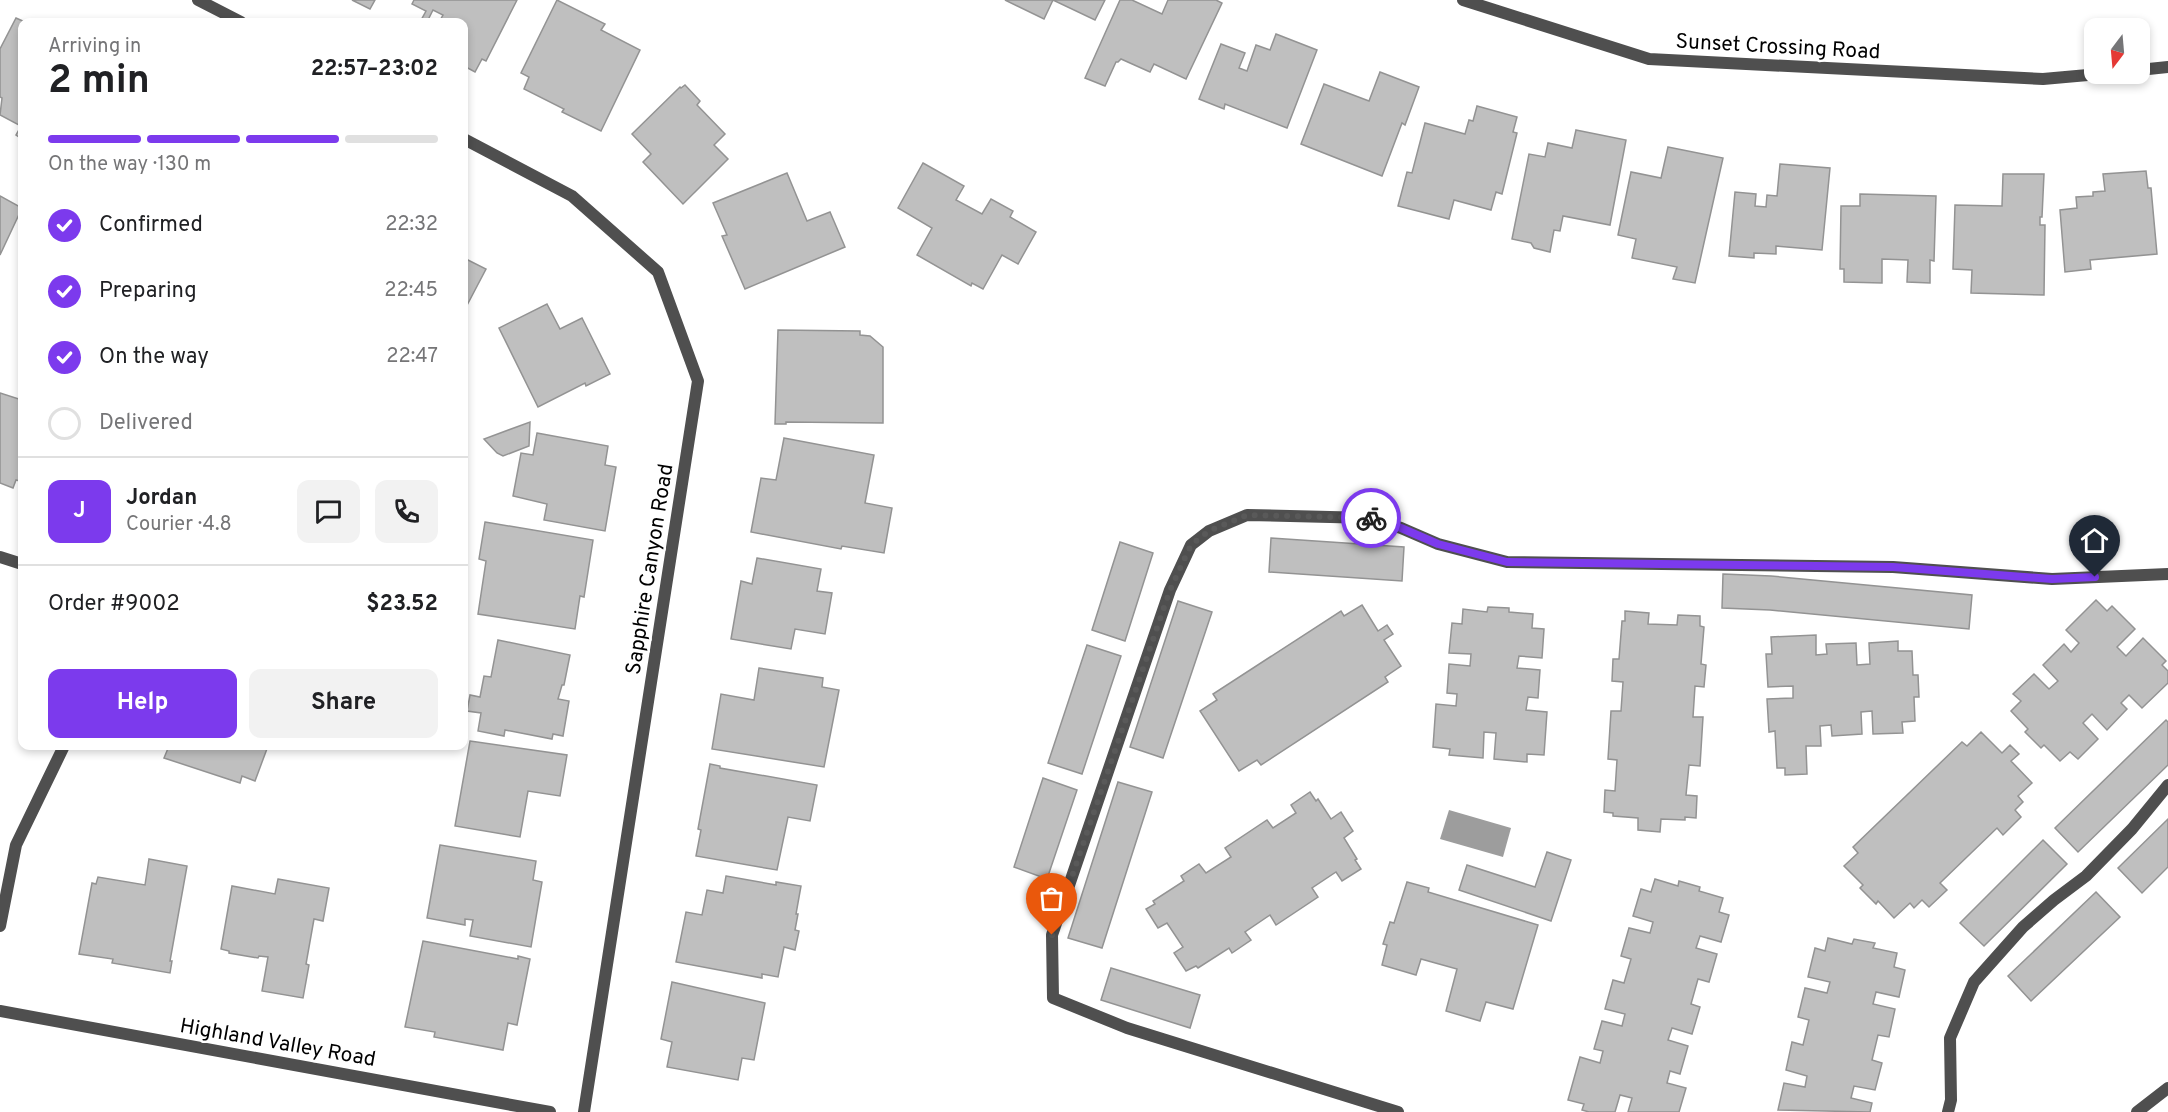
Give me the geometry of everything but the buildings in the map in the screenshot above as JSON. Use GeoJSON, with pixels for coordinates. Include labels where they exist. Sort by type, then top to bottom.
{"type":"FeatureCollection","features":[{"type":"Feature","properties":{"kind":"street"},"geometry":{"type":"LineString","coordinates":[[198,0],[233,18]]}},
{"type":"Feature","properties":{"kind":"street","name":"Sunset Crossing Road"},"geometry":{"type":"LineString","coordinates":[[1463,0],[1649,59],[2043,79],[2084,75]]}},
{"type":"Feature","properties":{"kind":"street"},"geometry":{"type":"LineString","coordinates":[[2150,69],[2168,67]]}},
{"type":"Feature","properties":{"kind":"street","name":"Sapphire Canyon Road"},"geometry":{"type":"LineString","coordinates":[[468,141],[572,196],[658,272],[698,381],[584,1112]]}},
{"type":"Feature","properties":{"kind":"street"},"geometry":{"type":"LineString","coordinates":[[1398,1112],[1127,1028],[1053,998],[1052,935],[1170,590],[1191,545],[1209,531],[1247,515],[1370,518],[1438,544],[1507,562],[1893,567],[2052,579],[2168,574]]}},
{"type":"Feature","properties":{"kind":"street"},"geometry":{"type":"LineString","coordinates":[[0,556],[18,563]]}},
{"type":"Feature","properties":{"kind":"street"},"geometry":{"type":"LineString","coordinates":[[0,926],[16,845],[62,750]]}},
{"type":"Feature","properties":{"kind":"street"},"geometry":{"type":"LineString","coordinates":[[1948,1112],[1951,1100],[1950,1038],[1974,982],[2023,927],[2086,876],[2132,829],[2168,785]]}},
{"type":"Feature","properties":{"kind":"street","name":"Highland Valley Road"},"geometry":{"type":"LineString","coordinates":[[0,1011],[550,1112]]}},
{"type":"Feature","properties":{"kind":"street"},"geometry":{"type":"LineString","coordinates":[[2137,1112],[2168,1088]]}},
{"type":"Feature","properties":{"kind":"shaded area"},"geometry":{"type":"Polygon","coordinates":[[[1449,810],[1511,828],[1503,857],[1440,839],[1449,810]]]}},
{"type":"Feature","properties":{"kind":"way so far"},"geometry":{"type":"LineString","coordinates":[[1052,935],[1170,590],[1191,545],[1209,531],[1247,515],[1371,518]]}},
{"type":"Feature","properties":{"kind":"route"},"geometry":{"type":"LineString","coordinates":[[1371,518],[1438,544],[1507,562],[1893,567],[2052,579],[2095,577]]}}]}
